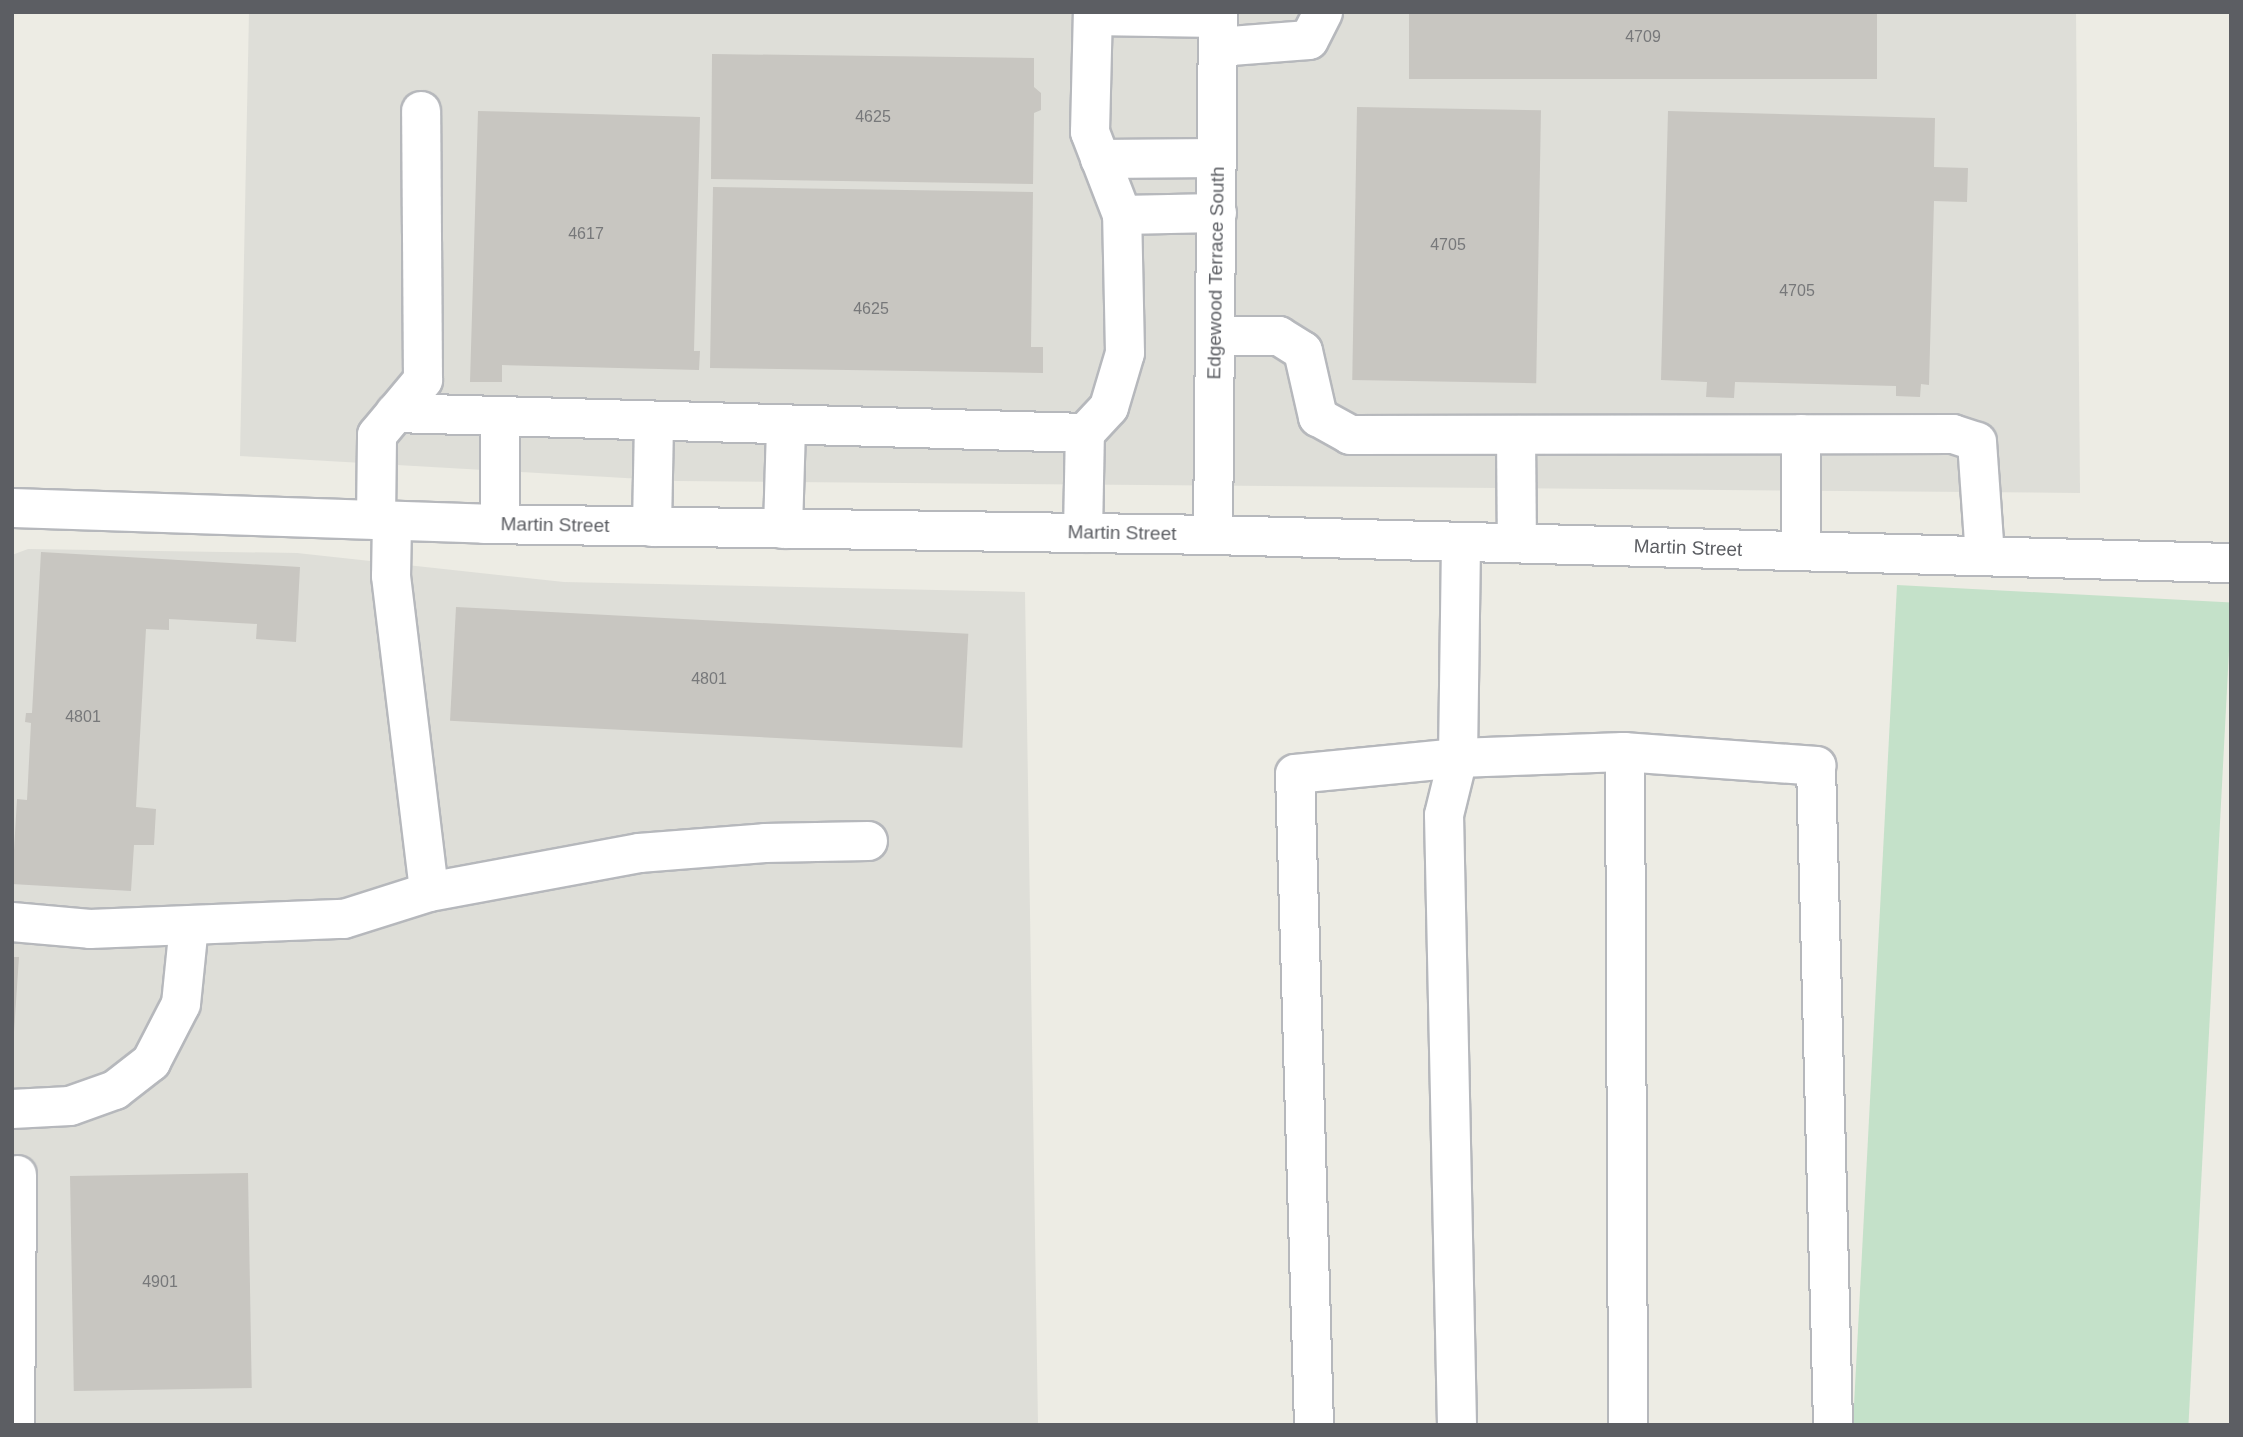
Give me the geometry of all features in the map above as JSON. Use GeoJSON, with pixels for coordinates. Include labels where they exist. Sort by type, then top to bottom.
{"type":"FeatureCollection","features":[{"type":"Feature","properties":{"kind":"street"},"geometry":{"type":"LineString","coordinates":[[1083,533],[1084,433],[1109,407],[1121,379],[1125,353],[1122,215],[1090,132],[1093,14],[1219,26],[1309,40],[1323,12]]}},
{"type":"Feature","properties":{"kind":"street","name":"Edgewood Terrace South"},"geometry":{"type":"LineString","coordinates":[[1213,535],[1219,26]]}},
{"type":"Feature","properties":{"kind":"street"},"geometry":{"type":"LineString","coordinates":[[421,111],[423,380],[377,435],[384,521],[429,892]]}},
{"type":"Feature","properties":{"kind":"street"},"geometry":{"type":"LineString","coordinates":[[1100,159],[1217,158]]}},
{"type":"Feature","properties":{"kind":"street"},"geometry":{"type":"LineString","coordinates":[[1122,215],[1217,214]]}},
{"type":"Feature","properties":{"kind":"street"},"geometry":{"type":"LineString","coordinates":[[1216,336],[1279,336],[1303,351],[1318,417],[1350,435],[1953,434],[1977,442],[1985,556]]}},
{"type":"Feature","properties":{"kind":"street"},"geometry":{"type":"LineString","coordinates":[[395,413],[1084,433]]}},
{"type":"Feature","properties":{"kind":"street"},"geometry":{"type":"LineString","coordinates":[[500,416],[500,524]]}},
{"type":"Feature","properties":{"kind":"street"},"geometry":{"type":"LineString","coordinates":[[652,527],[654,421]]}},
{"type":"Feature","properties":{"kind":"street"},"geometry":{"type":"LineString","coordinates":[[783,529],[786,425]]}},
{"type":"Feature","properties":{"kind":"street"},"geometry":{"type":"LineString","coordinates":[[1516,435],[1517,543]]}},
{"type":"Feature","properties":{"kind":"street"},"geometry":{"type":"LineString","coordinates":[[1801,435],[1801,551]]}},
{"type":"Feature","properties":{"kind":"street","name":"Martin Street"},"geometry":{"type":"LineString","coordinates":[[12,508],[500,524],[1213,535],[2231,563]]}},
{"type":"Feature","properties":{"kind":"street"},"geometry":{"type":"LineString","coordinates":[[1457,1425],[1444,815],[1458,758],[1461,542]]}},
{"type":"Feature","properties":{"kind":"street"},"geometry":{"type":"LineString","coordinates":[[1625,752],[1629,1425]]}},
{"type":"Feature","properties":{"kind":"street"},"geometry":{"type":"LineString","coordinates":[[1314,1425],[1295,774],[1458,758],[1625,752],[1816,766],[1833,1425]]}},
{"type":"Feature","properties":{"kind":"street"},"geometry":{"type":"LineString","coordinates":[[12,922],[90,929],[344,919],[429,892],[639,853],[765,843],[868,842]]}},
{"type":"Feature","properties":{"kind":"street"},"geometry":{"type":"LineString","coordinates":[[12,1109],[70,1106],[115,1090],[151,1062],[181,1004],[189,925]]}},
{"type":"Feature","properties":{"kind":"street"},"geometry":{"type":"LineString","coordinates":[[15,1425],[17,1175]]}},
{"type":"Feature","properties":{"kind":"shaded area"},"geometry":{"type":"Polygon","coordinates":[[[249,12],[2076,12],[2080,493],[677,481],[240,456],[249,12]]]}},
{"type":"Feature","properties":{"kind":"shaded area"},"geometry":{"type":"Polygon","coordinates":[[[28,549],[297,553],[564,582],[1025,592],[1038,1425],[12,1425],[12,555],[28,549]]]}},
{"type":"Feature","properties":{"kind":"green space"},"geometry":{"type":"Polygon","coordinates":[[[1897,585],[2231,603],[2188,1425],[1853,1424],[1897,585]]]}},
{"type":"Feature","properties":{"kind":"building"},"geometry":{"type":"Polygon","coordinates":[[[1409,12],[1877,12],[1877,79],[1409,79],[1409,12]]]}},
{"type":"Feature","properties":{"kind":"building"},"geometry":{"type":"Polygon","coordinates":[[[712,54],[1034,58],[1034,87],[1041,93],[1041,110],[1034,113],[1033,184],[711,179],[712,54]]]}},
{"type":"Feature","properties":{"kind":"building"},"geometry":{"type":"Polygon","coordinates":[[[1357,107],[1541,110],[1536,383],[1352,380],[1357,107]]]}},
{"type":"Feature","properties":{"kind":"building"},"geometry":{"type":"Polygon","coordinates":[[[478,111],[700,117],[694,351],[700,351],[699,370],[502,365],[502,382],[470,382],[478,111]]]}},
{"type":"Feature","properties":{"kind":"building"},"geometry":{"type":"Polygon","coordinates":[[[1668,111],[1935,118],[1934,167],[1968,168],[1967,202],[1934,201],[1929,385],[1921,384],[1920,397],[1896,396],[1896,386],[1735,382],[1734,398],[1706,397],[1707,382],[1661,380],[1668,111]]]}},
{"type":"Feature","properties":{"kind":"building"},"geometry":{"type":"Polygon","coordinates":[[[713,187],[1033,192],[1031,347],[1043,347],[1043,373],[710,368],[713,187]]]}},
{"type":"Feature","properties":{"kind":"building"},"geometry":{"type":"Polygon","coordinates":[[[41,552],[300,567],[296,642],[256,639],[257,624],[169,619],[169,630],[146,629],[136,807],[156,809],[154,845],[134,845],[131,891],[12,884],[17,799],[27,800],[31,723],[25,722],[26,713],[32,713],[41,552]]]}},
{"type":"Feature","properties":{"kind":"building"},"geometry":{"type":"Polygon","coordinates":[[[456,607],[968,634],[962,748],[450,721],[456,607]]]}},
{"type":"Feature","properties":{"kind":"building"},"geometry":{"type":"Polygon","coordinates":[[[12,957],[19,957],[14,1032],[12,1032],[12,957]]]}},
{"type":"Feature","properties":{"kind":"building"},"geometry":{"type":"Polygon","coordinates":[[[248,1173],[252,1388],[74,1391],[70,1176],[248,1173]]]}}]}
